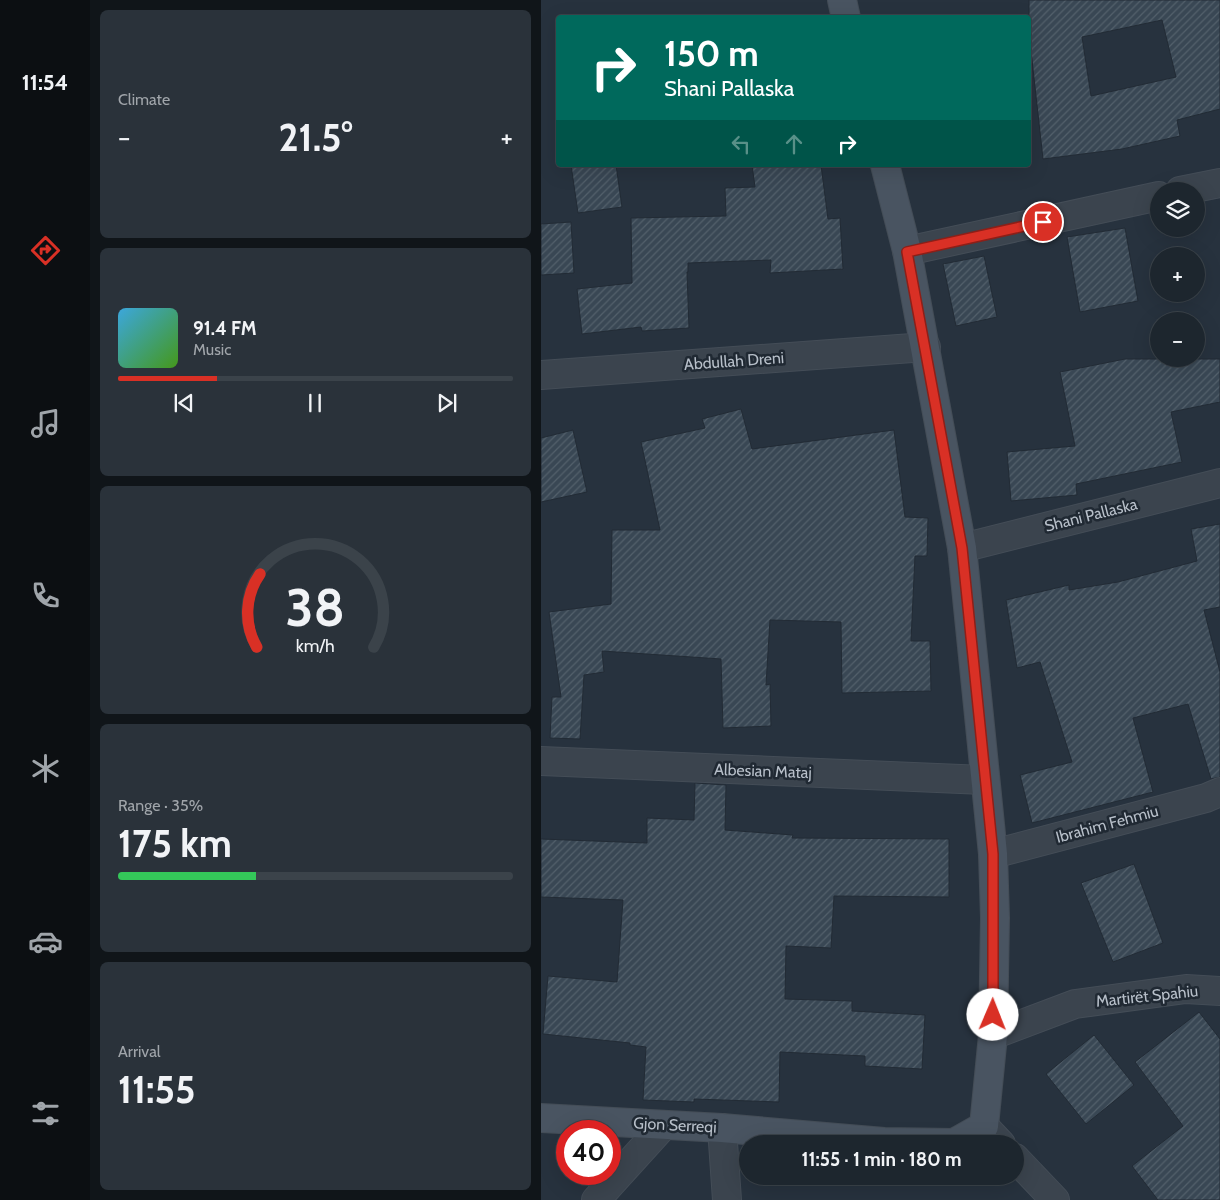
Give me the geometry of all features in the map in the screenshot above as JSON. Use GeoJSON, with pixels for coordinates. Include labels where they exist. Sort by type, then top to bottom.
{"type":"FeatureCollection","features":[{"type":"Feature","properties":{"kind":"street"},"geometry":{"type":"LineString","coordinates":[[842,0],[845,15]]}},
{"type":"Feature","properties":{"kind":"street"},"geometry":{"type":"LineString","coordinates":[[886,167],[907,252],[962,548],[993,854],[995,918],[993,1135]]}},
{"type":"Feature","properties":{"kind":"street"},"geometry":{"type":"LineString","coordinates":[[1205,186],[1220,183]]}},
{"type":"Feature","properties":{"kind":"street"},"geometry":{"type":"LineString","coordinates":[[907,252],[1150,198]]}},
{"type":"Feature","properties":{"kind":"street","name":"Abdullah Dreni"},"geometry":{"type":"LineString","coordinates":[[541,375],[926,347]]}},
{"type":"Feature","properties":{"kind":"street","name":"Shani Pallaska"},"geometry":{"type":"LineString","coordinates":[[962,548],[1220,483]]}},
{"type":"Feature","properties":{"kind":"street","name":"Albesian Mataj"},"geometry":{"type":"LineString","coordinates":[[541,761],[984,780]]}},
{"type":"Feature","properties":{"kind":"street","name":"Ibrahim Fehmiu"},"geometry":{"type":"LineString","coordinates":[[993,854],[1206,798],[1220,792]]}},
{"type":"Feature","properties":{"kind":"street","name":"Martirët Spahiu"},"geometry":{"type":"LineString","coordinates":[[993,1035],[1075,1004],[1186,989],[1220,991]]}},
{"type":"Feature","properties":{"kind":"street","name":"Gjon Serreqi"},"geometry":{"type":"LineString","coordinates":[[541,1118],[664,1124],[803,1135]]}},
{"type":"Feature","properties":{"kind":"street"},"geometry":{"type":"LineString","coordinates":[[596,1200],[664,1124]]}},
{"type":"Feature","properties":{"kind":"street"},"geometry":{"type":"LineString","coordinates":[[722,1128],[727,1200]]}},
{"type":"Feature","properties":{"kind":"street"},"geometry":{"type":"LineString","coordinates":[[1024,1167],[1055,1200]]}},
{"type":"Feature","properties":{"kind":"building"},"geometry":{"type":"Polygon","coordinates":[[[1029,0],[1220,0],[1220,109],[1177,120],[1180,136],[1122,149],[1043,159],[1031,51],[1029,0]],[[1162,20],[1082,37],[1091,96],[1176,77],[1162,20]]]}},
{"type":"Feature","properties":{"kind":"building"},"geometry":{"type":"Polygon","coordinates":[[[571,167],[616,167],[622,207],[578,213],[571,167]]]}},
{"type":"Feature","properties":{"kind":"building"},"geometry":{"type":"Polygon","coordinates":[[[752,167],[821,167],[828,219],[840,218],[843,269],[770,273],[771,260],[688,263],[689,328],[642,331],[641,327],[582,334],[577,289],[632,283],[631,218],[726,216],[725,188],[755,187],[752,167]]]}},
{"type":"Feature","properties":{"kind":"building"},"geometry":{"type":"Polygon","coordinates":[[[571,222],[574,273],[541,275],[541,224],[571,222]]]}},
{"type":"Feature","properties":{"kind":"building"},"geometry":{"type":"Polygon","coordinates":[[[1125,228],[1138,301],[1080,312],[1067,237],[1125,228]]]}},
{"type":"Feature","properties":{"kind":"building"},"geometry":{"type":"Polygon","coordinates":[[[984,256],[997,317],[956,326],[943,264],[984,256]]]}},
{"type":"Feature","properties":{"kind":"building"},"geometry":{"type":"Polygon","coordinates":[[[1125,359],[1150,359],[1150,367],[1205,367],[1205,359],[1220,359],[1220,402],[1171,412],[1182,462],[1076,484],[1077,495],[1011,501],[1007,452],[1075,446],[1060,372],[1125,359]]]}},
{"type":"Feature","properties":{"kind":"building"},"geometry":{"type":"Polygon","coordinates":[[[741,409],[752,449],[894,430],[905,517],[928,518],[927,556],[915,556],[911,641],[930,641],[931,691],[842,693],[841,622],[770,620],[766,685],[770,684],[771,726],[723,728],[721,659],[602,651],[604,672],[584,675],[580,739],[550,738],[552,697],[561,697],[549,612],[611,604],[612,530],[660,530],[641,442],[705,428],[702,419],[741,409]]]}},
{"type":"Feature","properties":{"kind":"building"},"geometry":{"type":"Polygon","coordinates":[[[573,430],[587,492],[541,502],[541,438],[573,430]]]}},
{"type":"Feature","properties":{"kind":"building"},"geometry":{"type":"Polygon","coordinates":[[[1220,524],[1220,607],[1204,610],[1220,672],[1220,777],[1211,779],[1188,704],[1133,718],[1153,792],[1032,823],[1020,775],[1072,762],[1040,662],[1017,668],[1006,600],[1069,585],[1069,590],[1118,582],[1197,561],[1191,529],[1220,524]]]}},
{"type":"Feature","properties":{"kind":"building"},"geometry":{"type":"Polygon","coordinates":[[[695,783],[726,785],[725,830],[793,835],[792,838],[949,839],[949,897],[834,896],[831,948],[786,946],[785,999],[852,1001],[852,1011],[925,1015],[922,1069],[865,1066],[865,1056],[780,1052],[779,1102],[694,1099],[694,1102],[643,1100],[646,1047],[630,1045],[630,1043],[543,1034],[548,976],[617,982],[623,900],[541,897],[541,839],[647,843],[647,818],[694,820],[695,783]]]}},
{"type":"Feature","properties":{"kind":"building"},"geometry":{"type":"Polygon","coordinates":[[[1134,864],[1163,943],[1113,962],[1081,883],[1134,864]]]}},
{"type":"Feature","properties":{"kind":"building"},"geometry":{"type":"Polygon","coordinates":[[[1199,1012],[1220,1039],[1220,1200],[1158,1200],[1132,1166],[1183,1126],[1135,1062],[1199,1012]]]}},
{"type":"Feature","properties":{"kind":"building"},"geometry":{"type":"Polygon","coordinates":[[[1094,1035],[1134,1085],[1086,1124],[1046,1074],[1094,1035]]]}},
{"type":"Feature","properties":{"kind":"route"},"geometry":{"type":"LineString","coordinates":[[993,1015],[995,918],[993,854],[962,548],[907,252],[1043,222]]}}]}
